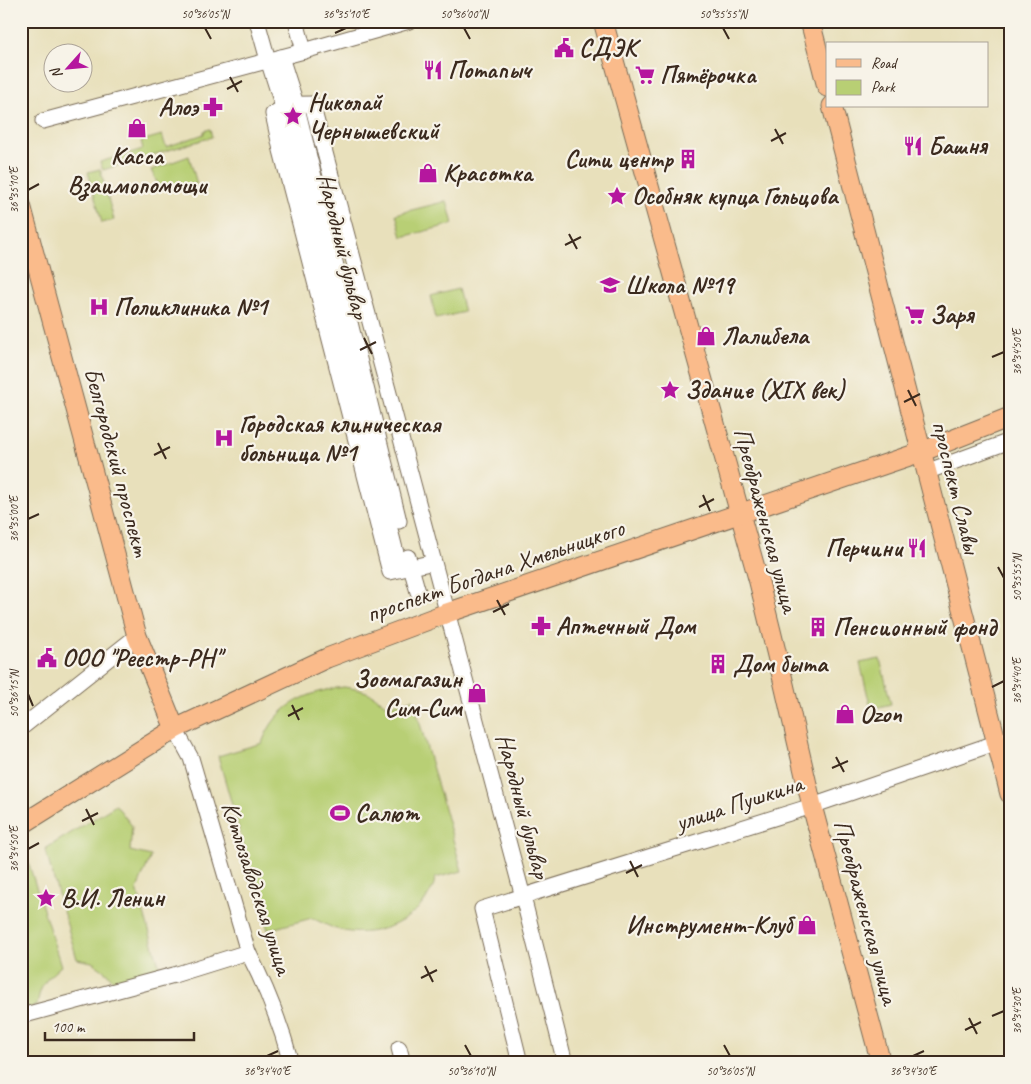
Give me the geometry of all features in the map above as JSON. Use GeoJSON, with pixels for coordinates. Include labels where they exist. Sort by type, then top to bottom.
{"type":"FeatureCollection","features":[{"type":"Feature","properties":{"kind":"main road","name":"Преображенская улица"},"geometry":{"type":"LineString","coordinates":[[603,21],[759,582],[812,806],[881,1063]]}},
{"type":"Feature","properties":{"kind":"main road"},"geometry":{"type":"LineString","coordinates":[[810,21],[826,83]]}},
{"type":"Feature","properties":{"kind":"main road","name":"проспект Славы"},"geometry":{"type":"LineString","coordinates":[[833,108],[926,472],[1003,741],[1010,794]]}},
{"type":"Feature","properties":{"kind":"main road","name":"Белгородский проспект"},"geometry":{"type":"LineString","coordinates":[[21,205],[137,636],[172,731]]}},
{"type":"Feature","properties":{"kind":"main road","name":"проспект Богдана Хмельницкого"},"geometry":{"type":"LineString","coordinates":[[21,825],[172,731],[327,658],[447,613],[921,452],[1010,417]]}},
{"type":"Feature","properties":{"kind":"street"},"geometry":{"type":"LineString","coordinates":[[258,21],[275,59],[284,109],[418,592]]}},
{"type":"Feature","properties":{"kind":"street"},"geometry":{"type":"LineString","coordinates":[[296,21],[304,51]]}},
{"type":"Feature","properties":{"kind":"street"},"geometry":{"type":"LineString","coordinates":[[43,121],[409,21]]}},
{"type":"Feature","properties":{"kind":"street","name":"Народный бульвар"},"geometry":{"type":"LineString","coordinates":[[410,565],[390,572],[281,150],[284,109],[312,104],[523,897],[565,1063]]}},
{"type":"Feature","properties":{"kind":"street"},"geometry":{"type":"LineString","coordinates":[[926,472],[1010,440]]}},
{"type":"Feature","properties":{"kind":"street"},"geometry":{"type":"LineString","coordinates":[[410,565],[434,562]]}},
{"type":"Feature","properties":{"kind":"street"},"geometry":{"type":"LineString","coordinates":[[21,728],[137,636]]}},
{"type":"Feature","properties":{"kind":"street","name":"Котлозаводская улица"},"geometry":{"type":"LineString","coordinates":[[172,731],[191,758],[248,952],[259,974],[284,1038],[291,1063]]}},
{"type":"Feature","properties":{"kind":"street","name":"улица Пушкина"},"geometry":{"type":"LineString","coordinates":[[520,1063],[482,909],[812,806],[1003,741]]}},
{"type":"Feature","properties":{"kind":"street"},"geometry":{"type":"LineString","coordinates":[[21,1016],[174,975],[248,952]]}},
{"type":"Feature","properties":{"kind":"street"},"geometry":{"type":"LineString","coordinates":[[399,1048],[403,1063]]}},
{"type":"Feature","properties":{"kind":"green space"},"geometry":{"type":"Polygon","coordinates":[[[210,129],[212,137],[103,170],[100,162],[143,149],[141,141],[162,135],[166,147],[204,134],[204,131],[210,129]]]}},
{"type":"Feature","properties":{"kind":"green space"},"geometry":{"type":"Polygon","coordinates":[[[189,156],[197,184],[160,189],[151,170],[189,156]]]}},
{"type":"Feature","properties":{"kind":"green space"},"geometry":{"type":"Polygon","coordinates":[[[100,169],[114,220],[102,223],[88,172],[100,169]]]}},
{"type":"Feature","properties":{"kind":"green space"},"geometry":{"type":"Polygon","coordinates":[[[447,201],[453,224],[402,237],[396,214],[447,201]]]}},
{"type":"Feature","properties":{"kind":"green space"},"geometry":{"type":"Polygon","coordinates":[[[458,289],[464,312],[436,319],[431,296],[458,289]]]}},
{"type":"Feature","properties":{"kind":"green space"},"geometry":{"type":"Polygon","coordinates":[[[880,659],[891,704],[871,709],[860,663],[880,659]]]}},
{"type":"Feature","properties":{"kind":"green space","name":"Салют"},"geometry":{"type":"Polygon","coordinates":[[[344,687],[367,692],[387,706],[413,699],[462,871],[435,878],[432,889],[417,910],[407,918],[383,929],[370,932],[344,931],[312,918],[268,930],[218,756],[262,743],[275,719],[294,703],[317,693],[344,687]]]}},
{"type":"Feature","properties":{"kind":"green space"},"geometry":{"type":"Polygon","coordinates":[[[116,805],[132,826],[130,851],[151,856],[137,889],[161,972],[116,985],[107,973],[92,962],[77,959],[45,849],[116,805]]]}},
{"type":"Feature","properties":{"kind":"green space"},"geometry":{"type":"Polygon","coordinates":[[[27,858],[61,966],[44,983],[37,1006],[21,1010],[21,862],[27,858]]]}},
{"type":"Feature","properties":{"kind":"place","name":"СДЭК"},"geometry":{"type":"Point","coordinates":[564,48]}},
{"type":"Feature","properties":{"kind":"place","name":"Потапыч"},"geometry":{"type":"Point","coordinates":[433,70]}},
{"type":"Feature","properties":{"kind":"place","name":"Пятёрочка"},"geometry":{"type":"Point","coordinates":[645,75]}},
{"type":"Feature","properties":{"kind":"place","name":"Алоэ"},"geometry":{"type":"Point","coordinates":[213,107]}},
{"type":"Feature","properties":{"kind":"place","name":"Николай Чернышевский"},"geometry":{"type":"Point","coordinates":[293,116]}},
{"type":"Feature","properties":{"kind":"place","name":"Касса Взаимопомощи"},"geometry":{"type":"Point","coordinates":[137,128]}},
{"type":"Feature","properties":{"kind":"place","name":"Башня"},"geometry":{"type":"Point","coordinates":[913,146]}},
{"type":"Feature","properties":{"kind":"place","name":"Сити центр"},"geometry":{"type":"Point","coordinates":[688,159]}},
{"type":"Feature","properties":{"kind":"place","name":"Красотка"},"geometry":{"type":"Point","coordinates":[428,173]}},
{"type":"Feature","properties":{"kind":"place","name":"Особняк купца Гольцова"},"geometry":{"type":"Point","coordinates":[617,196]}},
{"type":"Feature","properties":{"kind":"place","name":"Школа №19"},"geometry":{"type":"Point","coordinates":[610,285]}},
{"type":"Feature","properties":{"kind":"place","name":"Поликлиника №1"},"geometry":{"type":"Point","coordinates":[99,307]}},
{"type":"Feature","properties":{"kind":"place","name":"Заря"},"geometry":{"type":"Point","coordinates":[915,315]}},
{"type":"Feature","properties":{"kind":"place","name":"Лалибела"},"geometry":{"type":"Point","coordinates":[706,336]}},
{"type":"Feature","properties":{"kind":"place","name":"Здание (XIX век)"},"geometry":{"type":"Point","coordinates":[670,390]}},
{"type":"Feature","properties":{"kind":"place","name":"Городская клиническая больница №1"},"geometry":{"type":"Point","coordinates":[224,438]}},
{"type":"Feature","properties":{"kind":"place","name":"Перчини"},"geometry":{"type":"Point","coordinates":[917,548]}},
{"type":"Feature","properties":{"kind":"place","name":"Аптечный Дом"},"geometry":{"type":"Point","coordinates":[541,626]}},
{"type":"Feature","properties":{"kind":"place","name":"Пенсионный фонд"},"geometry":{"type":"Point","coordinates":[818,627]}},
{"type":"Feature","properties":{"kind":"place","name":"ООО \"Реестр-РН\""},"geometry":{"type":"Point","coordinates":[47,658]}},
{"type":"Feature","properties":{"kind":"place","name":"Дом быта"},"geometry":{"type":"Point","coordinates":[718,664]}},
{"type":"Feature","properties":{"kind":"place","name":"Зоомагазин Сим-Сим"},"geometry":{"type":"Point","coordinates":[477,693]}},
{"type":"Feature","properties":{"kind":"place","name":"Ozon"},"geometry":{"type":"Point","coordinates":[845,714]}},
{"type":"Feature","properties":{"kind":"place","name":"Салют"},"geometry":{"type":"Point","coordinates":[340,813]}},
{"type":"Feature","properties":{"kind":"place","name":"В.И. Ленин"},"geometry":{"type":"Point","coordinates":[46,898]}},
{"type":"Feature","properties":{"kind":"place","name":"Инструмент-Клуб"},"geometry":{"type":"Point","coordinates":[807,925]}}]}
